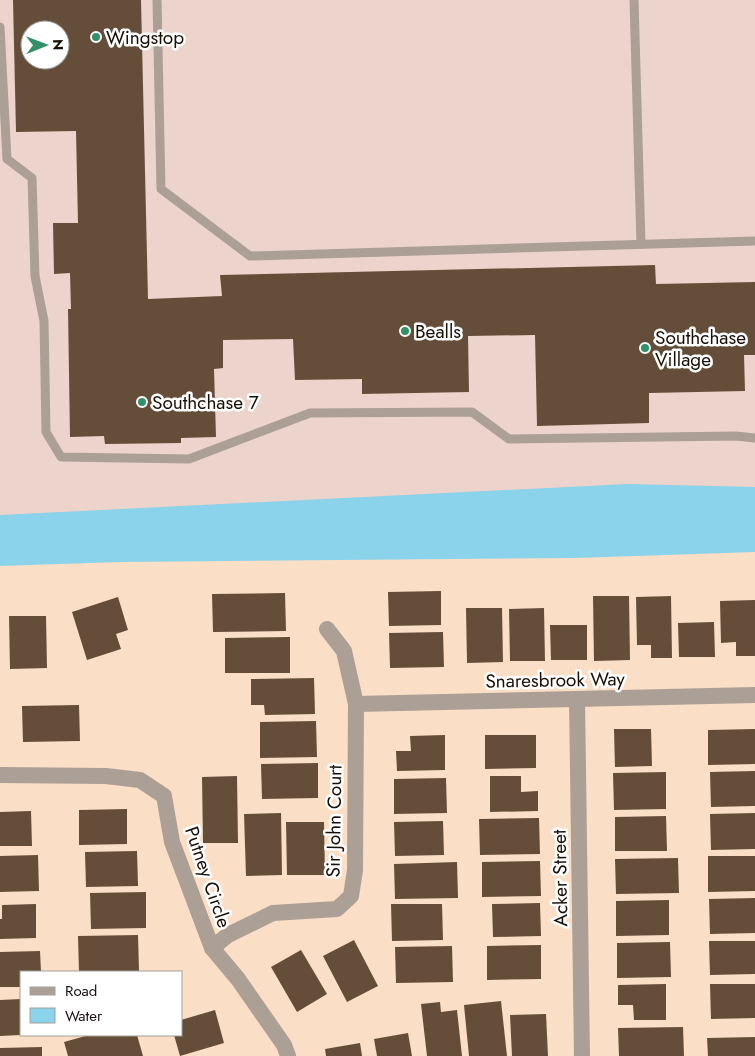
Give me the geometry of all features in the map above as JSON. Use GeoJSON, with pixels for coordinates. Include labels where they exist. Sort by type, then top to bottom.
{"type":"FeatureCollection","features":[{"type":"Feature","properties":{"kind":"street","name":"Sir John Court"},"geometry":{"type":"LineString","coordinates":[[212,948],[228,934],[273,913],[337,909],[351,896],[355,870],[356,704],[344,651],[327,629]]}},
{"type":"Feature","properties":{"kind":"street","name":"Snaresbrook Way"},"geometry":{"type":"LineString","coordinates":[[356,704],[755,695]]}},
{"type":"Feature","properties":{"kind":"street","name":"Acker Street"},"geometry":{"type":"LineString","coordinates":[[577,699],[582,1056]]}},
{"type":"Feature","properties":{"kind":"street","name":"Putney Circle"},"geometry":{"type":"LineString","coordinates":[[0,775],[106,776],[140,780],[164,796],[172,842],[212,948],[238,979],[284,1044],[288,1056]]}},
{"type":"Feature","properties":{"kind":"lane"},"geometry":{"type":"LineString","coordinates":[[157,0],[161,189],[250,256],[755,241]]}},
{"type":"Feature","properties":{"kind":"lane"},"geometry":{"type":"LineString","coordinates":[[634,0],[641,244]]}},
{"type":"Feature","properties":{"kind":"lane"},"geometry":{"type":"LineString","coordinates":[[0,27],[7,159],[32,178],[35,276],[44,321],[46,432],[61,457],[189,459],[310,413],[472,412],[510,439],[736,436],[755,438]]}},
{"type":"Feature","properties":{"kind":"shaded area"},"geometry":{"type":"Polygon","coordinates":[[[0,0],[755,0],[755,516],[0,531],[0,0]]]}},
{"type":"Feature","properties":{"kind":"water"},"geometry":{"type":"Polygon","coordinates":[[[628,484],[755,487],[755,552],[576,558],[120,562],[0,566],[0,515],[628,484]]]}},
{"type":"Feature","properties":{"kind":"building"},"geometry":{"type":"Polygon","coordinates":[[[13,0],[141,0],[148,299],[222,296],[220,275],[655,265],[656,284],[755,282],[755,355],[744,355],[745,391],[649,393],[649,423],[537,426],[535,335],[468,336],[469,392],[362,394],[362,379],[295,380],[293,339],[223,340],[223,368],[214,369],[216,437],[181,438],[181,443],[105,444],[104,436],[70,437],[68,309],[71,309],[70,273],[54,274],[53,223],[78,223],[76,131],[16,132],[13,0]]]}},
{"type":"Feature","properties":{"kind":"building"},"geometry":{"type":"Polygon","coordinates":[[[441,591],[441,625],[389,626],[388,592],[441,591]]]}},
{"type":"Feature","properties":{"kind":"building"},"geometry":{"type":"Polygon","coordinates":[[[285,593],[286,631],[213,632],[212,594],[285,593]]]}},
{"type":"Feature","properties":{"kind":"building"},"geometry":{"type":"Polygon","coordinates":[[[593,596],[629,596],[630,660],[594,661],[593,596]]]}},
{"type":"Feature","properties":{"kind":"building"},"geometry":{"type":"Polygon","coordinates":[[[671,596],[672,658],[651,658],[651,645],[637,645],[636,597],[671,596]]]}},
{"type":"Feature","properties":{"kind":"building"},"geometry":{"type":"Polygon","coordinates":[[[118,597],[128,630],[116,634],[121,649],[87,660],[72,612],[118,597]]]}},
{"type":"Feature","properties":{"kind":"building"},"geometry":{"type":"Polygon","coordinates":[[[755,600],[755,656],[736,656],[736,642],[721,643],[720,601],[755,600]]]}},
{"type":"Feature","properties":{"kind":"building"},"geometry":{"type":"Polygon","coordinates":[[[466,608],[502,608],[503,662],[467,663],[466,608]]]}},
{"type":"Feature","properties":{"kind":"building"},"geometry":{"type":"Polygon","coordinates":[[[544,608],[545,661],[510,661],[509,609],[544,608]]]}},
{"type":"Feature","properties":{"kind":"building"},"geometry":{"type":"Polygon","coordinates":[[[9,616],[46,616],[47,668],[10,669],[9,616]]]}},
{"type":"Feature","properties":{"kind":"building"},"geometry":{"type":"Polygon","coordinates":[[[714,622],[715,657],[679,657],[678,623],[714,622]]]}},
{"type":"Feature","properties":{"kind":"building"},"geometry":{"type":"Polygon","coordinates":[[[550,625],[587,625],[587,660],[551,660],[550,625]]]}},
{"type":"Feature","properties":{"kind":"building"},"geometry":{"type":"Polygon","coordinates":[[[443,632],[444,667],[390,668],[389,633],[443,632]]]}},
{"type":"Feature","properties":{"kind":"building"},"geometry":{"type":"Polygon","coordinates":[[[290,637],[290,673],[225,673],[225,638],[290,637]]]}},
{"type":"Feature","properties":{"kind":"building"},"geometry":{"type":"Polygon","coordinates":[[[314,678],[315,714],[265,715],[264,705],[251,705],[251,679],[314,678]]]}},
{"type":"Feature","properties":{"kind":"building"},"geometry":{"type":"Polygon","coordinates":[[[79,705],[80,741],[23,742],[22,706],[79,705]]]}},
{"type":"Feature","properties":{"kind":"building"},"geometry":{"type":"Polygon","coordinates":[[[316,721],[317,757],[260,758],[260,722],[316,721]]]}},
{"type":"Feature","properties":{"kind":"building"},"geometry":{"type":"Polygon","coordinates":[[[614,729],[651,729],[652,766],[615,767],[614,729]]]}},
{"type":"Feature","properties":{"kind":"building"},"geometry":{"type":"Polygon","coordinates":[[[755,729],[755,764],[708,765],[708,730],[755,729]]]}},
{"type":"Feature","properties":{"kind":"building"},"geometry":{"type":"Polygon","coordinates":[[[445,735],[445,770],[397,771],[396,751],[411,751],[410,736],[445,735]]]}},
{"type":"Feature","properties":{"kind":"building"},"geometry":{"type":"Polygon","coordinates":[[[485,735],[536,735],[536,768],[485,769],[485,735]]]}},
{"type":"Feature","properties":{"kind":"building"},"geometry":{"type":"Polygon","coordinates":[[[318,763],[318,798],[262,799],[261,764],[318,763]]]}},
{"type":"Feature","properties":{"kind":"building"},"geometry":{"type":"Polygon","coordinates":[[[755,771],[755,806],[711,807],[710,772],[755,771]]]}},
{"type":"Feature","properties":{"kind":"building"},"geometry":{"type":"Polygon","coordinates":[[[666,772],[666,809],[614,810],[613,773],[666,772]]]}},
{"type":"Feature","properties":{"kind":"building"},"geometry":{"type":"Polygon","coordinates":[[[237,776],[238,843],[203,843],[202,777],[237,776]]]}},
{"type":"Feature","properties":{"kind":"building"},"geometry":{"type":"Polygon","coordinates":[[[490,776],[521,776],[521,792],[538,791],[538,811],[490,812],[490,776]]]}},
{"type":"Feature","properties":{"kind":"building"},"geometry":{"type":"Polygon","coordinates":[[[446,778],[447,813],[394,814],[394,779],[446,778]]]}},
{"type":"Feature","properties":{"kind":"building"},"geometry":{"type":"Polygon","coordinates":[[[127,809],[127,844],[79,845],[79,810],[127,809]]]}},
{"type":"Feature","properties":{"kind":"building"},"geometry":{"type":"Polygon","coordinates":[[[31,811],[32,846],[0,846],[0,812],[31,811]]]}},
{"type":"Feature","properties":{"kind":"building"},"geometry":{"type":"Polygon","coordinates":[[[281,813],[282,875],[246,876],[244,814],[281,813]]]}},
{"type":"Feature","properties":{"kind":"building"},"geometry":{"type":"Polygon","coordinates":[[[755,813],[755,849],[711,850],[710,814],[755,813]]]}},
{"type":"Feature","properties":{"kind":"building"},"geometry":{"type":"Polygon","coordinates":[[[666,816],[667,851],[615,851],[615,817],[666,816]]]}},
{"type":"Feature","properties":{"kind":"building"},"geometry":{"type":"Polygon","coordinates":[[[539,818],[540,854],[480,855],[479,819],[539,818]]]}},
{"type":"Feature","properties":{"kind":"building"},"geometry":{"type":"Polygon","coordinates":[[[443,821],[444,855],[395,856],[394,822],[443,821]]]}},
{"type":"Feature","properties":{"kind":"building"},"geometry":{"type":"Polygon","coordinates":[[[286,822],[324,822],[325,875],[287,875],[286,822]]]}},
{"type":"Feature","properties":{"kind":"building"},"geometry":{"type":"Polygon","coordinates":[[[137,851],[138,886],[86,887],[85,852],[137,851]]]}},
{"type":"Feature","properties":{"kind":"building"},"geometry":{"type":"Polygon","coordinates":[[[38,855],[39,891],[0,892],[0,856],[38,855]]]}},
{"type":"Feature","properties":{"kind":"building"},"geometry":{"type":"Polygon","coordinates":[[[708,856],[755,856],[755,891],[708,892],[708,856]]]}},
{"type":"Feature","properties":{"kind":"building"},"geometry":{"type":"Polygon","coordinates":[[[678,858],[679,893],[616,894],[615,859],[678,858]]]}},
{"type":"Feature","properties":{"kind":"building"},"geometry":{"type":"Polygon","coordinates":[[[540,861],[541,896],[482,897],[482,862],[540,861]]]}},
{"type":"Feature","properties":{"kind":"building"},"geometry":{"type":"Polygon","coordinates":[[[457,862],[458,898],[395,899],[394,864],[457,862]]]}},
{"type":"Feature","properties":{"kind":"building"},"geometry":{"type":"Polygon","coordinates":[[[146,892],[146,928],[91,929],[90,893],[146,892]]]}},
{"type":"Feature","properties":{"kind":"building"},"geometry":{"type":"Polygon","coordinates":[[[755,898],[755,933],[710,934],[709,899],[755,898]]]}},
{"type":"Feature","properties":{"kind":"building"},"geometry":{"type":"Polygon","coordinates":[[[669,900],[669,935],[616,936],[616,901],[669,900]]]}},
{"type":"Feature","properties":{"kind":"building"},"geometry":{"type":"Polygon","coordinates":[[[540,903],[541,936],[493,937],[492,904],[540,903]]]}},
{"type":"Feature","properties":{"kind":"building"},"geometry":{"type":"Polygon","coordinates":[[[36,904],[36,938],[0,939],[2,905],[36,904]]]}},
{"type":"Feature","properties":{"kind":"building"},"geometry":{"type":"Polygon","coordinates":[[[391,904],[442,904],[443,940],[392,941],[391,904]]]}},
{"type":"Feature","properties":{"kind":"building"},"geometry":{"type":"Polygon","coordinates":[[[138,935],[139,971],[79,971],[78,936],[138,935]]]}},
{"type":"Feature","properties":{"kind":"building"},"geometry":{"type":"Polygon","coordinates":[[[354,940],[378,986],[347,1002],[323,956],[354,940]]]}},
{"type":"Feature","properties":{"kind":"building"},"geometry":{"type":"Polygon","coordinates":[[[709,941],[755,941],[755,974],[710,975],[709,941]]]}},
{"type":"Feature","properties":{"kind":"building"},"geometry":{"type":"Polygon","coordinates":[[[670,942],[671,977],[617,978],[617,943],[670,942]]]}},
{"type":"Feature","properties":{"kind":"building"},"geometry":{"type":"Polygon","coordinates":[[[541,945],[541,979],[487,980],[487,946],[541,945]]]}},
{"type":"Feature","properties":{"kind":"building"},"geometry":{"type":"Polygon","coordinates":[[[452,946],[453,982],[396,983],[395,947],[452,946]]]}},
{"type":"Feature","properties":{"kind":"building"},"geometry":{"type":"Polygon","coordinates":[[[301,950],[327,994],[297,1012],[271,967],[301,950]]]}},
{"type":"Feature","properties":{"kind":"building"},"geometry":{"type":"Polygon","coordinates":[[[40,951],[41,971],[20,971],[20,987],[0,987],[0,952],[40,951]]]}},
{"type":"Feature","properties":{"kind":"building"},"geometry":{"type":"Polygon","coordinates":[[[666,984],[666,1020],[634,1020],[633,1005],[618,1005],[618,985],[666,984]]]}},
{"type":"Feature","properties":{"kind":"building"},"geometry":{"type":"Polygon","coordinates":[[[710,984],[755,984],[755,1018],[711,1019],[710,984]]]}},
{"type":"Feature","properties":{"kind":"building"},"geometry":{"type":"Polygon","coordinates":[[[20,999],[20,1035],[0,1036],[0,1000],[20,999]]]}},
{"type":"Feature","properties":{"kind":"building"},"geometry":{"type":"Polygon","coordinates":[[[501,1001],[507,1056],[469,1056],[464,1005],[501,1001]]]}},
{"type":"Feature","properties":{"kind":"building"},"geometry":{"type":"Polygon","coordinates":[[[440,1002],[441,1012],[457,1010],[462,1056],[427,1056],[421,1004],[440,1002]]]}},
{"type":"Feature","properties":{"kind":"building"},"geometry":{"type":"Polygon","coordinates":[[[215,1010],[224,1043],[180,1056],[174,1036],[182,1036],[182,1020],[215,1010]]]}},
{"type":"Feature","properties":{"kind":"building"},"geometry":{"type":"Polygon","coordinates":[[[546,1014],[548,1056],[512,1056],[510,1015],[546,1014]]]}},
{"type":"Feature","properties":{"kind":"building"},"geometry":{"type":"Polygon","coordinates":[[[683,1027],[684,1056],[619,1056],[618,1028],[683,1027]]]}},
{"type":"Feature","properties":{"kind":"building"},"geometry":{"type":"Polygon","coordinates":[[[408,1033],[412,1056],[377,1056],[374,1039],[408,1033]]]}},
{"type":"Feature","properties":{"kind":"building"},"geometry":{"type":"Polygon","coordinates":[[[85,1036],[137,1036],[143,1056],[68,1056],[64,1042],[85,1036]]]}},
{"type":"Feature","properties":{"kind":"building"},"geometry":{"type":"Polygon","coordinates":[[[755,1037],[755,1056],[708,1056],[707,1038],[755,1037]]]}},
{"type":"Feature","properties":{"kind":"building"},"geometry":{"type":"Polygon","coordinates":[[[360,1043],[362,1056],[326,1056],[325,1049],[360,1043]]]}},
{"type":"Feature","properties":{"kind":"building"},"geometry":{"type":"Polygon","coordinates":[[[42,1047],[42,1056],[0,1056],[0,1048],[42,1047]]]}},
{"type":"Feature","properties":{"kind":"place","name":"Wingstop"},"geometry":{"type":"Point","coordinates":[96,37]}},
{"type":"Feature","properties":{"kind":"place","name":"Bealls"},"geometry":{"type":"Point","coordinates":[405,331]}},
{"type":"Feature","properties":{"kind":"place","name":"Southchase Village"},"geometry":{"type":"Point","coordinates":[645,348]}},
{"type":"Feature","properties":{"kind":"place","name":"Southchase 7"},"geometry":{"type":"Point","coordinates":[142,402]}}]}
